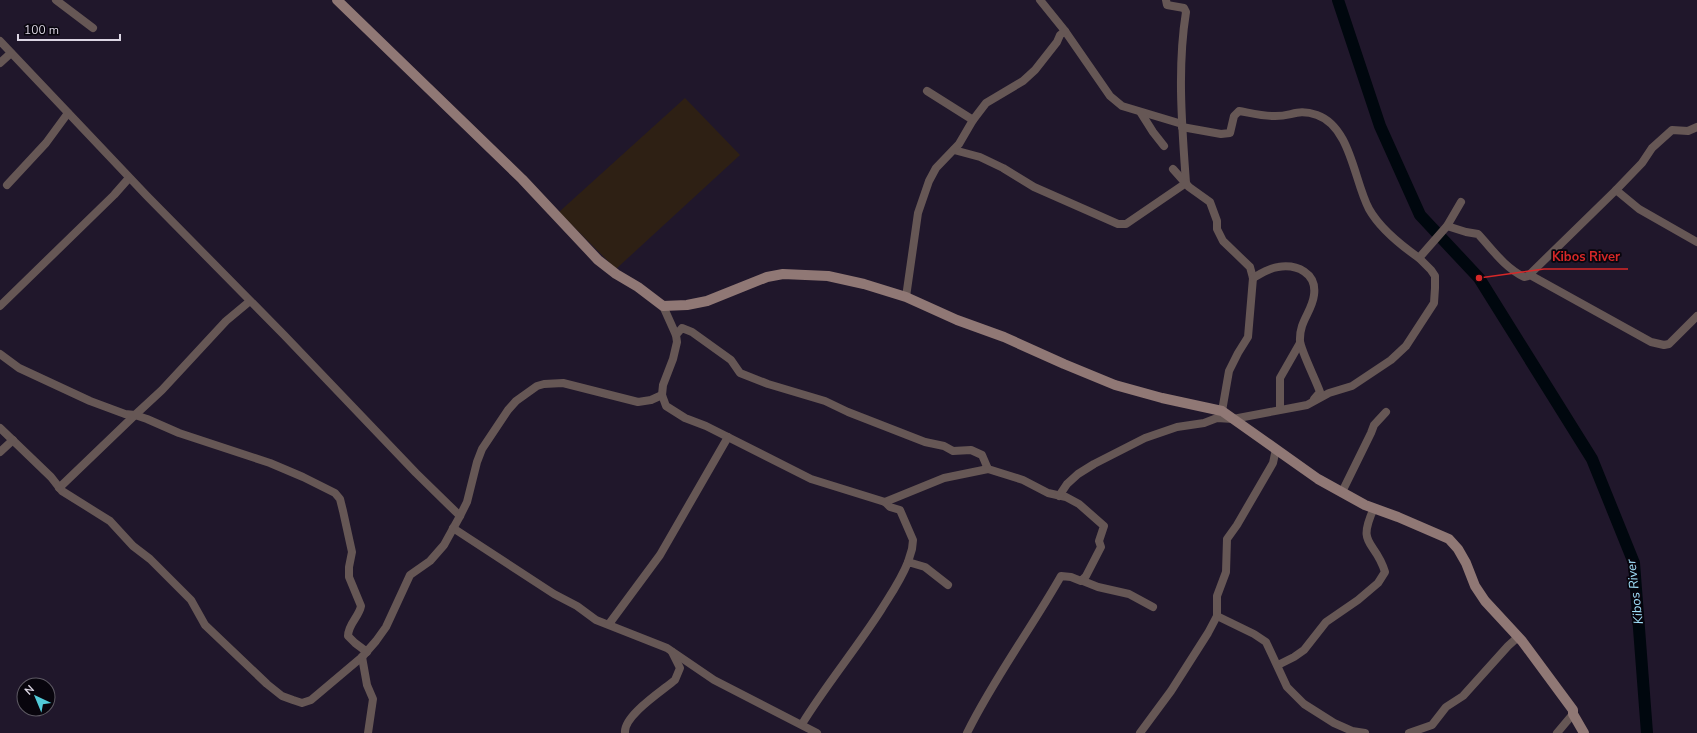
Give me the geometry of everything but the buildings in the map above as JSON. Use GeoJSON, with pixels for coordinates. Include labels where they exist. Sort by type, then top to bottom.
{"type":"FeatureCollection","features":[{"type":"Feature","properties":{"kind":"main road"},"geometry":{"type":"LineString","coordinates":[[337,0],[522,179],[598,260],[664,306],[687,305],[707,301],[767,277],[783,274],[828,276],[864,284],[906,297],[957,320],[1004,337],[1115,385],[1162,398],[1222,411],[1318,479],[1374,508],[1449,539],[1458,549],[1466,563],[1475,586],[1485,601],[1518,637],[1555,684],[1573,710],[1573,714],[1584,733]]}},
{"type":"Feature","properties":{"kind":"street"},"geometry":{"type":"LineString","coordinates":[[56,0],[93,28]]}},
{"type":"Feature","properties":{"kind":"street"},"geometry":{"type":"LineString","coordinates":[[1040,0],[1065,31],[1114,101],[1122,106],[1182,126],[1221,134],[1230,133],[1234,116],[1239,111],[1272,116],[1286,116],[1304,111],[1319,116],[1329,122],[1339,131],[1369,208],[1404,247],[1419,258],[1431,270],[1434,276],[1436,288],[1434,304],[1406,346],[1391,360],[1352,386],[1329,393],[1312,402],[1233,419],[1217,418],[1204,423],[1177,427],[1145,438],[1094,464],[1078,474],[1067,484],[1059,496]]}},
{"type":"Feature","properties":{"kind":"street"},"geometry":{"type":"LineString","coordinates":[[1166,0],[1167,4],[1184,8],[1186,12],[1181,69],[1182,126],[1186,183]]}},
{"type":"Feature","properties":{"kind":"street"},"geometry":{"type":"LineString","coordinates":[[906,297],[914,235],[922,198],[936,168],[954,150],[986,103],[994,97],[1010,90],[1035,70],[1057,42],[1060,35],[1065,31]]}},
{"type":"Feature","properties":{"kind":"street"},"geometry":{"type":"LineString","coordinates":[[0,41],[129,178],[416,473],[460,516]]}},
{"type":"Feature","properties":{"kind":"street"},"geometry":{"type":"LineString","coordinates":[[0,63],[11,53]]}},
{"type":"Feature","properties":{"kind":"street"},"geometry":{"type":"LineString","coordinates":[[927,91],[973,120]]}},
{"type":"Feature","properties":{"kind":"street"},"geometry":{"type":"LineString","coordinates":[[7,185],[46,143],[68,113]]}},
{"type":"Feature","properties":{"kind":"street"},"geometry":{"type":"LineString","coordinates":[[1141,113],[1164,146]]}},
{"type":"Feature","properties":{"kind":"street"},"geometry":{"type":"LineString","coordinates":[[1445,228],[1478,234],[1501,261],[1524,277],[1530,275],[1616,190],[1642,163],[1652,148],[1667,134],[1672,130],[1688,131],[1697,127]]}},
{"type":"Feature","properties":{"kind":"street"},"geometry":{"type":"LineString","coordinates":[[954,150],[980,157],[1003,168],[1034,187],[1118,224],[1126,224],[1186,183]]}},
{"type":"Feature","properties":{"kind":"street"},"geometry":{"type":"LineString","coordinates":[[1173,169],[1195,192],[1210,202],[1217,221],[1217,230],[1223,241],[1250,267],[1253,278],[1248,337],[1228,371],[1222,411]]}},
{"type":"Feature","properties":{"kind":"street"},"geometry":{"type":"LineString","coordinates":[[0,306],[114,195],[129,178]]}},
{"type":"Feature","properties":{"kind":"street"},"geometry":{"type":"LineString","coordinates":[[1616,190],[1639,209],[1697,242]]}},
{"type":"Feature","properties":{"kind":"street"},"geometry":{"type":"LineString","coordinates":[[1419,258],[1445,228],[1461,202]]}},
{"type":"Feature","properties":{"kind":"street"},"geometry":{"type":"LineString","coordinates":[[1253,278],[1268,269],[1277,267],[1299,268],[1310,276],[1314,283],[1312,305],[1300,330],[1300,343],[1320,392],[1312,402]]}},
{"type":"Feature","properties":{"kind":"street"},"geometry":{"type":"LineString","coordinates":[[1530,275],[1651,342],[1664,345],[1669,344],[1697,316]]}},
{"type":"Feature","properties":{"kind":"street"},"geometry":{"type":"LineString","coordinates":[[60,488],[162,390],[226,321],[250,302]]}},
{"type":"Feature","properties":{"kind":"street"},"geometry":{"type":"LineString","coordinates":[[664,306],[676,336],[676,351],[663,385],[662,395],[663,401],[672,411],[811,478],[885,502],[890,507],[900,510],[913,540],[912,549],[901,580],[862,640],[818,697],[802,724]]}},
{"type":"Feature","properties":{"kind":"street"},"geometry":{"type":"LineString","coordinates":[[676,336],[682,328],[692,332],[731,360],[740,373],[768,384],[825,401],[848,412],[925,442],[944,446],[953,450],[971,450],[982,455],[988,469]]}},
{"type":"Feature","properties":{"kind":"street"},"geometry":{"type":"LineString","coordinates":[[1280,409],[1280,378],[1300,343]]}},
{"type":"Feature","properties":{"kind":"street"},"geometry":{"type":"LineString","coordinates":[[0,354],[19,368],[90,401],[125,414],[135,415],[186,435],[270,463],[335,493],[340,499],[352,552],[349,577],[361,606],[350,625],[348,636],[364,654],[367,684],[373,699],[371,732]]}},
{"type":"Feature","properties":{"kind":"street"},"geometry":{"type":"LineString","coordinates":[[0,428],[60,488],[110,521],[133,546],[150,559],[186,595],[199,613],[205,625],[267,684],[282,696],[302,703],[311,700],[364,654],[386,627],[410,575],[430,561],[444,545],[467,502],[477,462],[482,449],[516,400],[530,390],[544,384],[563,383],[638,402],[651,400],[662,395]]}},
{"type":"Feature","properties":{"kind":"street"},"geometry":{"type":"LineString","coordinates":[[1342,492],[1374,425],[1386,412]]}},
{"type":"Feature","properties":{"kind":"street"},"geometry":{"type":"LineString","coordinates":[[609,624],[660,555],[728,437]]}},
{"type":"Feature","properties":{"kind":"street"},"geometry":{"type":"LineString","coordinates":[[0,452],[13,440]]}},
{"type":"Feature","properties":{"kind":"street"},"geometry":{"type":"LineString","coordinates":[[1140,733],[1171,691],[1208,634],[1217,616],[1217,596],[1226,572],[1227,539],[1237,525],[1273,463],[1276,449]]}},
{"type":"Feature","properties":{"kind":"street"},"geometry":{"type":"LineString","coordinates":[[885,502],[944,478],[988,469],[1023,480],[1048,493],[1066,498],[1079,504],[1104,526],[1099,541],[1101,547],[1083,581]]}},
{"type":"Feature","properties":{"kind":"street"},"geometry":{"type":"LineString","coordinates":[[1278,665],[1304,650],[1326,622],[1358,600],[1378,583],[1385,572],[1380,558],[1367,541],[1367,523],[1374,508]]}},
{"type":"Feature","properties":{"kind":"street"},"geometry":{"type":"LineString","coordinates":[[453,528],[554,594],[577,606],[596,620],[670,650],[714,680],[817,733]]}},
{"type":"Feature","properties":{"kind":"street"},"geometry":{"type":"LineString","coordinates":[[908,562],[925,567],[948,585]]}},
{"type":"Feature","properties":{"kind":"street"},"geometry":{"type":"LineString","coordinates":[[967,733],[983,701],[1038,616],[1061,576],[1071,577],[1081,582],[1083,581],[1098,587],[1128,594],[1153,607]]}},
{"type":"Feature","properties":{"kind":"street"},"geometry":{"type":"LineString","coordinates":[[1217,616],[1260,637],[1266,642],[1287,686],[1304,704],[1334,723],[1352,731],[1364,733]]}},
{"type":"Feature","properties":{"kind":"street"},"geometry":{"type":"LineString","coordinates":[[1409,733],[1432,725],[1446,707],[1463,696],[1518,637]]}},
{"type":"Feature","properties":{"kind":"street"},"geometry":{"type":"LineString","coordinates":[[625,733],[628,722],[635,712],[675,680],[679,674],[679,664],[670,650]]}},
{"type":"Feature","properties":{"kind":"street"},"geometry":{"type":"LineString","coordinates":[[1557,733],[1573,714]]}},
{"type":"Feature","properties":{"kind":"shaded area"},"geometry":{"type":"Polygon","coordinates":[[[685,98],[740,155],[616,269],[559,212],[685,98]]]}},
{"type":"Feature","properties":{"kind":"waterway","name":"Kibos River"},"geometry":{"type":"LineString","coordinates":[[1338,0],[1380,126],[1420,215],[1479,278],[1592,459],[1634,563],[1647,733]]}},
{"type":"Feature","properties":{"kind":"place","name":"Kibos River"},"geometry":{"type":"Point","coordinates":[1479,278]}}]}
